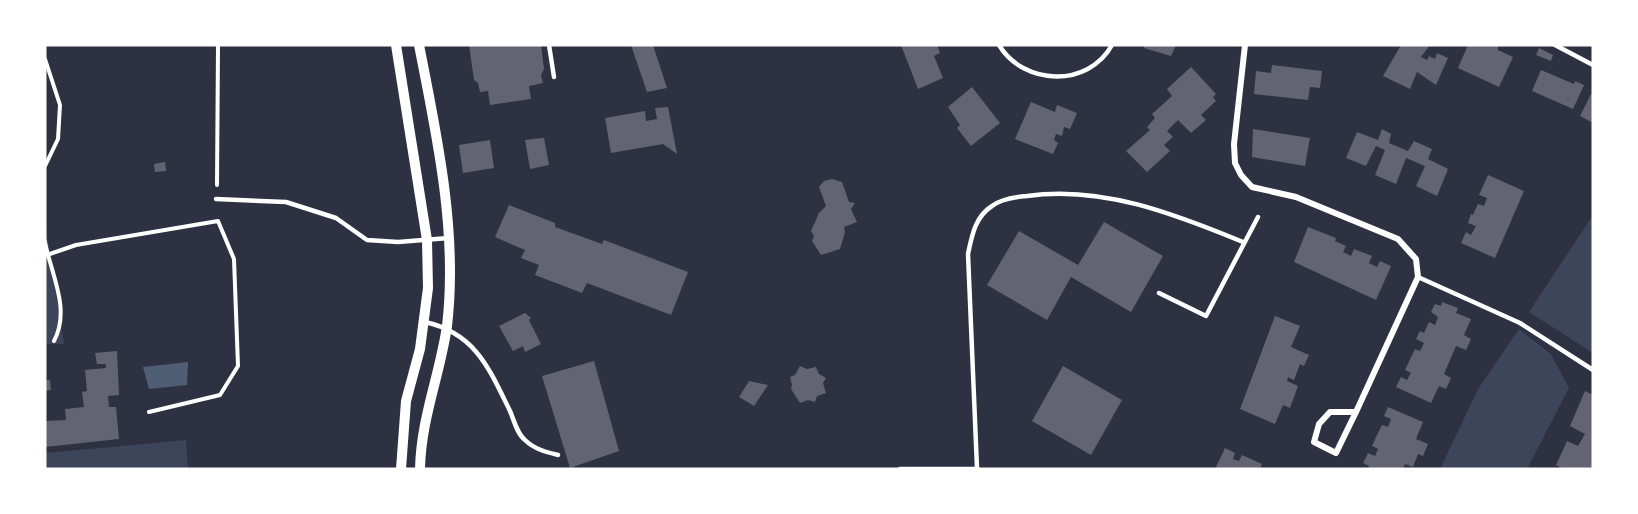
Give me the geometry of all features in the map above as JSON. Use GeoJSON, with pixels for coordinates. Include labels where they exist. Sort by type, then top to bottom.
{"type":"FeatureCollection","features":[{"type":"Feature","properties":{"kind":"street"},"geometry":{"type":"LineString","coordinates":[[396,45],[427,240],[428,288],[425,322],[406,401],[401,469]]}},
{"type":"Feature","properties":{"kind":"street"},"geometry":{"type":"LineString","coordinates":[[419,45],[432,114],[449,238],[447,327],[427,407],[420,444],[420,469]]}},
{"type":"Feature","properties":{"kind":"street"},"geometry":{"type":"LineString","coordinates":[[1245,45],[1234,144],[1235,163],[1252,187],[1296,197],[1398,239],[1416,259],[1418,277],[1356,412],[1336,453],[1314,442],[1319,423],[1330,412],[1356,412]]}},
{"type":"Feature","properties":{"kind":"lane"},"geometry":{"type":"LineString","coordinates":[[549,45],[554,77]]}},
{"type":"Feature","properties":{"kind":"lane"},"geometry":{"type":"LineString","coordinates":[[999,45],[1020,67],[1043,76],[1056,77],[1081,73],[1092,67],[1112,45]]}},
{"type":"Feature","properties":{"kind":"lane"},"geometry":{"type":"LineString","coordinates":[[1556,45],[1593,65]]}},
{"type":"Feature","properties":{"kind":"lane"},"geometry":{"type":"LineString","coordinates":[[900,469],[978,469],[968,254],[977,221],[992,205],[1011,198],[1047,193],[1108,197],[1184,218],[1243,242]]}},
{"type":"Feature","properties":{"kind":"lane"},"geometry":{"type":"LineString","coordinates":[[216,199],[286,202],[336,218],[367,240],[449,238]]}},
{"type":"Feature","properties":{"kind":"lane"},"geometry":{"type":"LineString","coordinates":[[1159,293],[1206,316],[1258,217]]}},
{"type":"Feature","properties":{"kind":"lane"},"geometry":{"type":"LineString","coordinates":[[1418,277],[1520,323],[1593,370]]}},
{"type":"Feature","properties":{"kind":"lane"},"geometry":{"type":"LineString","coordinates":[[425,322],[447,327],[476,350],[495,381],[522,438],[539,450],[558,455]]}},
{"type":"Feature","properties":{"kind":"path"},"geometry":{"type":"LineString","coordinates":[[149,412],[220,395],[238,366],[234,259],[218,221],[216,199],[218,45]]}},
{"type":"Feature","properties":{"kind":"path"},"geometry":{"type":"LineString","coordinates":[[45,59],[60,105],[58,139],[47,156],[45,166]]}},
{"type":"Feature","properties":{"kind":"path"},"geometry":{"type":"LineString","coordinates":[[47,255],[76,245],[218,221]]}},
{"type":"Feature","properties":{"kind":"path"},"geometry":{"type":"LineString","coordinates":[[45,242],[47,255],[58,285],[61,327],[54,341]]}},
{"type":"Feature","properties":{"kind":"shaded area"},"geometry":{"type":"Polygon","coordinates":[[[1593,215],[1593,353],[1529,312],[1593,215]]]}},
{"type":"Feature","properties":{"kind":"shaded area"},"geometry":{"type":"Polygon","coordinates":[[[45,221],[64,344],[45,344],[45,221]]]}},
{"type":"Feature","properties":{"kind":"shaded area"},"geometry":{"type":"Polygon","coordinates":[[[1519,329],[1551,354],[1569,388],[1527,469],[1440,469],[1478,389],[1519,329]]]}},
{"type":"Feature","properties":{"kind":"shaded area"},"geometry":{"type":"Polygon","coordinates":[[[188,362],[187,385],[149,389],[143,367],[188,362]]]}},
{"type":"Feature","properties":{"kind":"shaded area"},"geometry":{"type":"Polygon","coordinates":[[[186,440],[188,469],[45,469],[45,453],[186,440]]]}},
{"type":"Feature","properties":{"kind":"building"},"geometry":{"type":"Polygon","coordinates":[[[469,45],[541,45],[543,83],[529,86],[531,99],[490,105],[488,91],[480,92],[478,83],[474,80],[469,45]]]}},
{"type":"Feature","properties":{"kind":"building"},"geometry":{"type":"Polygon","coordinates":[[[631,45],[653,45],[667,88],[647,92],[631,45]]]}},
{"type":"Feature","properties":{"kind":"building"},"geometry":{"type":"Polygon","coordinates":[[[901,45],[937,45],[940,53],[934,56],[943,78],[918,89],[901,45]]]}},
{"type":"Feature","properties":{"kind":"building"},"geometry":{"type":"Polygon","coordinates":[[[1145,45],[1176,45],[1171,56],[1144,48],[1145,45]]]}},
{"type":"Feature","properties":{"kind":"building"},"geometry":{"type":"Polygon","coordinates":[[[1401,45],[1430,45],[1421,57],[1427,60],[1429,56],[1435,59],[1437,53],[1448,58],[1436,85],[1417,72],[1410,89],[1383,76],[1401,45]]]}},
{"type":"Feature","properties":{"kind":"building"},"geometry":{"type":"Polygon","coordinates":[[[1468,45],[1498,45],[1498,50],[1513,57],[1499,87],[1458,68],[1468,45]]]}},
{"type":"Feature","properties":{"kind":"building"},"geometry":{"type":"Polygon","coordinates":[[[1539,48],[1553,55],[1551,61],[1536,55],[1539,48]]]}},
{"type":"Feature","properties":{"kind":"building"},"geometry":{"type":"Polygon","coordinates":[[[1272,65],[1322,71],[1320,88],[1310,87],[1308,100],[1254,94],[1256,71],[1271,73],[1272,65]]]}},
{"type":"Feature","properties":{"kind":"building"},"geometry":{"type":"Polygon","coordinates":[[[1191,67],[1216,94],[1213,97],[1216,101],[1201,115],[1206,120],[1191,133],[1178,120],[1167,131],[1173,137],[1164,145],[1170,151],[1147,172],[1126,151],[1150,130],[1147,127],[1155,118],[1152,114],[1172,96],[1167,89],[1191,67]]]}},
{"type":"Feature","properties":{"kind":"building"},"geometry":{"type":"Polygon","coordinates":[[[1541,70],[1574,84],[1575,81],[1584,85],[1573,109],[1532,91],[1541,70]]]}},
{"type":"Feature","properties":{"kind":"building"},"geometry":{"type":"Polygon","coordinates":[[[972,87],[1000,123],[971,146],[957,128],[960,125],[948,107],[972,87]]]}},
{"type":"Feature","properties":{"kind":"building"},"geometry":{"type":"Polygon","coordinates":[[[1591,94],[1593,95],[1593,123],[1580,116],[1591,94]]]}},
{"type":"Feature","properties":{"kind":"building"},"geometry":{"type":"Polygon","coordinates":[[[1031,102],[1055,112],[1057,105],[1077,113],[1070,129],[1064,127],[1062,136],[1056,134],[1054,140],[1058,143],[1053,154],[1015,139],[1031,102]]]}},
{"type":"Feature","properties":{"kind":"building"},"geometry":{"type":"Polygon","coordinates":[[[668,107],[677,154],[663,144],[611,153],[605,118],[645,111],[646,121],[657,119],[655,108],[668,107]]]}},
{"type":"Feature","properties":{"kind":"building"},"geometry":{"type":"Polygon","coordinates":[[[1253,129],[1310,138],[1305,166],[1252,157],[1253,129]]]}},
{"type":"Feature","properties":{"kind":"building"},"geometry":{"type":"Polygon","coordinates":[[[1382,129],[1391,134],[1389,143],[1408,151],[1414,141],[1432,149],[1428,159],[1448,169],[1437,196],[1416,186],[1425,166],[1406,158],[1396,184],[1375,175],[1385,150],[1376,146],[1366,166],[1346,158],[1357,132],[1378,140],[1382,129]]]}},
{"type":"Feature","properties":{"kind":"building"},"geometry":{"type":"Polygon","coordinates":[[[544,138],[549,165],[530,169],[525,140],[544,138]]]}},
{"type":"Feature","properties":{"kind":"building"},"geometry":{"type":"Polygon","coordinates":[[[490,140],[494,168],[463,173],[459,145],[490,140]]]}},
{"type":"Feature","properties":{"kind":"building"},"geometry":{"type":"Polygon","coordinates":[[[165,162],[166,171],[155,172],[154,164],[165,162]]]}},
{"type":"Feature","properties":{"kind":"building"},"geometry":{"type":"Polygon","coordinates":[[[1488,175],[1524,191],[1495,258],[1461,243],[1466,232],[1471,235],[1476,226],[1468,223],[1471,214],[1473,215],[1478,204],[1484,206],[1487,198],[1479,195],[1488,175]]]}},
{"type":"Feature","properties":{"kind":"building"},"geometry":{"type":"Polygon","coordinates":[[[832,179],[842,182],[849,202],[855,203],[851,209],[857,222],[844,227],[845,232],[840,249],[821,255],[812,241],[814,236],[811,231],[819,213],[826,206],[819,187],[824,181],[832,179]]]}},
{"type":"Feature","properties":{"kind":"building"},"geometry":{"type":"Polygon","coordinates":[[[509,205],[555,223],[555,227],[602,244],[604,240],[688,272],[671,315],[587,283],[582,293],[535,275],[539,265],[521,258],[525,250],[495,237],[509,205]]]}},
{"type":"Feature","properties":{"kind":"building"},"geometry":{"type":"Polygon","coordinates":[[[1104,222],[1163,256],[1131,312],[1071,277],[1047,320],[987,285],[1019,231],[1078,265],[1104,222]]]}},
{"type":"Feature","properties":{"kind":"building"},"geometry":{"type":"Polygon","coordinates":[[[1308,227],[1336,238],[1335,241],[1346,246],[1343,252],[1351,256],[1354,249],[1372,256],[1369,263],[1377,267],[1380,261],[1391,266],[1376,300],[1294,262],[1308,227]]]}},
{"type":"Feature","properties":{"kind":"building"},"geometry":{"type":"Polygon","coordinates":[[[1442,302],[1458,308],[1456,313],[1471,319],[1464,335],[1471,339],[1466,350],[1456,346],[1444,374],[1451,378],[1446,389],[1439,386],[1431,403],[1396,387],[1401,377],[1407,380],[1411,373],[1405,370],[1415,349],[1420,351],[1424,343],[1416,339],[1420,331],[1424,333],[1429,322],[1435,325],[1438,317],[1431,312],[1435,304],[1441,306],[1442,302]]]}},
{"type":"Feature","properties":{"kind":"building"},"geometry":{"type":"Polygon","coordinates":[[[525,313],[531,318],[529,320],[541,344],[525,352],[523,346],[513,351],[499,326],[525,313]]]}},
{"type":"Feature","properties":{"kind":"building"},"geometry":{"type":"Polygon","coordinates":[[[1275,316],[1300,326],[1291,347],[1309,355],[1304,366],[1300,364],[1294,380],[1288,377],[1287,381],[1298,386],[1290,408],[1283,405],[1275,424],[1240,409],[1275,316]]]}},
{"type":"Feature","properties":{"kind":"building"},"geometry":{"type":"Polygon","coordinates":[[[117,351],[119,395],[108,396],[109,407],[116,407],[119,439],[45,447],[45,421],[66,420],[65,409],[84,407],[82,392],[87,391],[85,370],[106,368],[106,364],[97,364],[95,353],[117,351]]]}},
{"type":"Feature","properties":{"kind":"building"},"geometry":{"type":"Polygon","coordinates":[[[594,361],[619,451],[570,468],[542,376],[594,361]]]}},
{"type":"Feature","properties":{"kind":"building"},"geometry":{"type":"Polygon","coordinates":[[[800,366],[807,369],[816,367],[819,374],[826,378],[823,383],[826,393],[817,396],[815,402],[808,400],[800,403],[791,389],[790,377],[795,375],[800,366]]]}},
{"type":"Feature","properties":{"kind":"building"},"geometry":{"type":"Polygon","coordinates":[[[1063,366],[1122,400],[1091,455],[1032,421],[1063,366]]]}},
{"type":"Feature","properties":{"kind":"building"},"geometry":{"type":"Polygon","coordinates":[[[45,380],[50,380],[51,390],[45,391],[45,380]]]}},
{"type":"Feature","properties":{"kind":"building"},"geometry":{"type":"Polygon","coordinates":[[[749,381],[768,385],[754,406],[739,397],[749,381]]]}},
{"type":"Feature","properties":{"kind":"building"},"geometry":{"type":"Polygon","coordinates":[[[1585,391],[1593,395],[1593,468],[1563,469],[1556,465],[1567,441],[1578,446],[1585,434],[1570,426],[1585,391]]]}},
{"type":"Feature","properties":{"kind":"building"},"geometry":{"type":"Polygon","coordinates":[[[1388,407],[1423,422],[1416,439],[1428,444],[1423,456],[1418,454],[1413,467],[1405,464],[1403,469],[1368,469],[1369,466],[1363,463],[1368,453],[1375,456],[1378,449],[1372,446],[1382,425],[1388,427],[1391,419],[1384,416],[1388,407]]]}},
{"type":"Feature","properties":{"kind":"building"},"geometry":{"type":"Polygon","coordinates":[[[1225,448],[1235,453],[1233,459],[1239,461],[1242,455],[1262,464],[1260,469],[1215,469],[1225,448]]]}}]}
